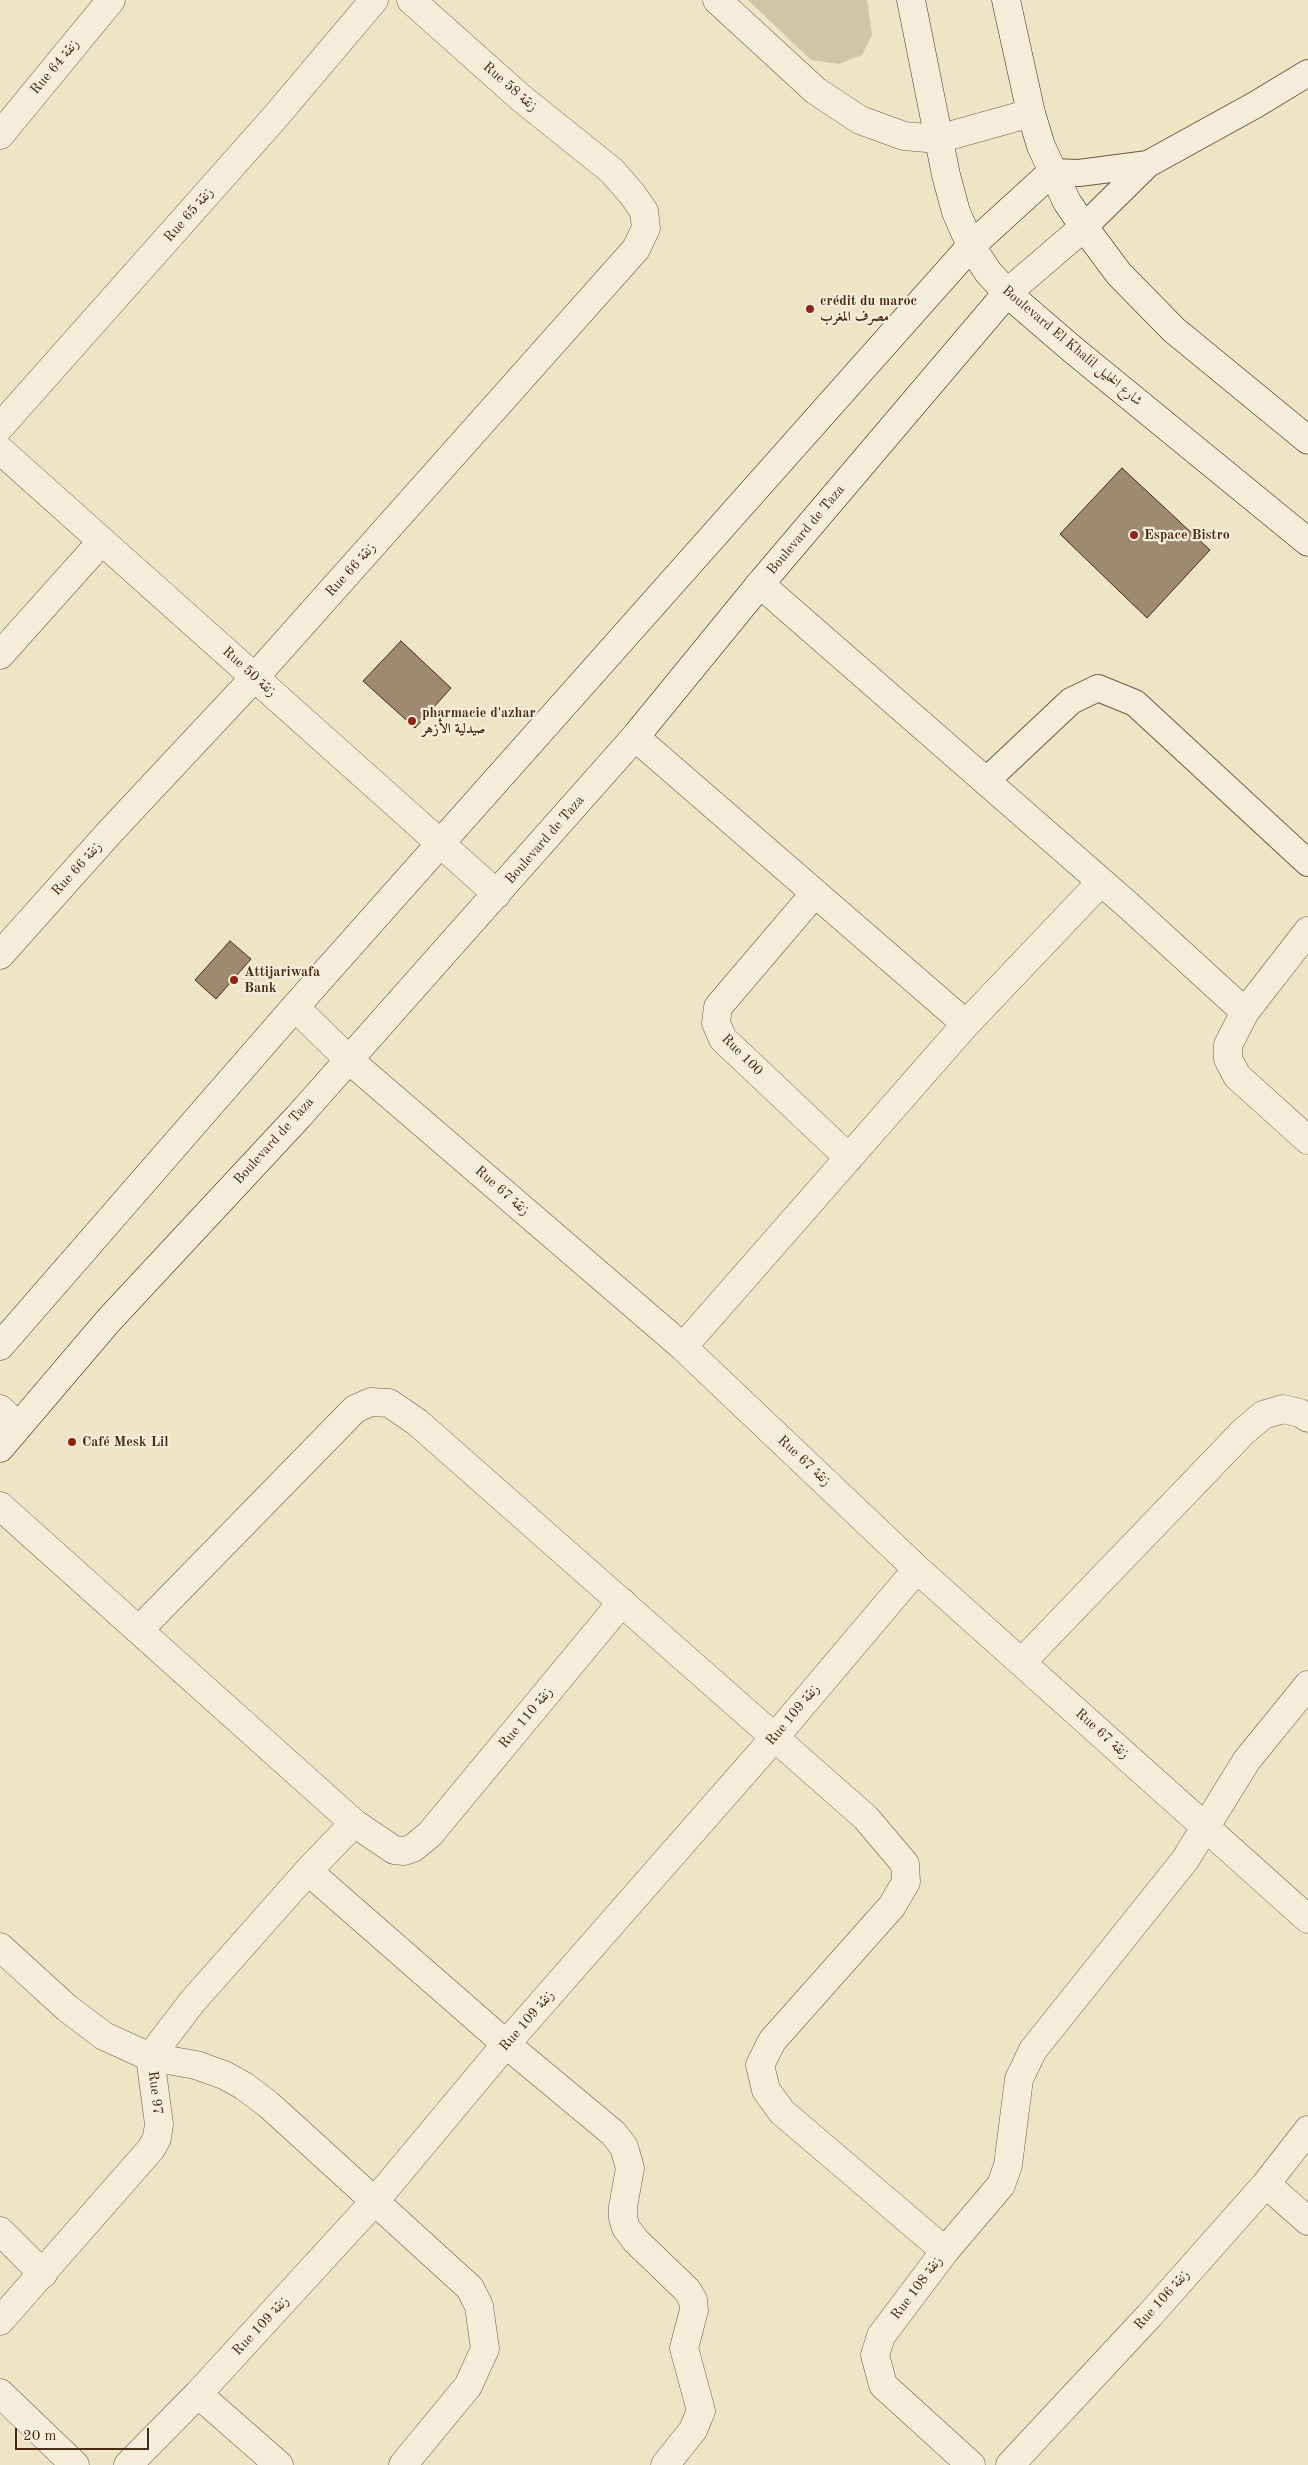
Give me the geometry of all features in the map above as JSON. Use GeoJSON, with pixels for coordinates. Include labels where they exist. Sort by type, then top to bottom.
{"type":"FeatureCollection","features":[{"type":"Feature","properties":{"kind":"street","name":"Rue 64 زنقة"},"geometry":{"type":"LineString","coordinates":[[0,135],[111,0]]}},
{"type":"Feature","properties":{"kind":"street","name":"Rue 65 زنقة"},"geometry":{"type":"LineString","coordinates":[[0,428],[270,123],[374,0]]}},
{"type":"Feature","properties":{"kind":"street","name":"Rue 58 زنقة"},"geometry":{"type":"LineString","coordinates":[[411,0],[521,98],[612,172]]}},
{"type":"Feature","properties":{"kind":"street"},"geometry":{"type":"LineString","coordinates":[[717,0],[816,92],[860,120],[904,136],[938,139],[1031,113]]}},
{"type":"Feature","properties":{"kind":"street","name":"Boulevard El Khalil شارع الخليل"},"geometry":{"type":"LineString","coordinates":[[912,0],[938,139],[956,212],[971,246],[988,272],[1007,293],[1308,542]]}},
{"type":"Feature","properties":{"kind":"street"},"geometry":{"type":"LineString","coordinates":[[1006,0],[1040,146],[1052,172],[1084,227],[1119,274],[1174,330],[1308,440]]}},
{"type":"Feature","properties":{"kind":"street","name":"Rue 66 زنقة"},"geometry":{"type":"LineString","coordinates":[[0,955],[255,677],[636,249],[646,228],[644,210],[612,172]]}},
{"type":"Feature","properties":{"kind":"street"},"geometry":{"type":"LineString","coordinates":[[0,1346],[295,1007],[971,246],[1052,172]]}},
{"type":"Feature","properties":{"kind":"street","name":"Boulevard de Taza"},"geometry":{"type":"LineString","coordinates":[[0,1448],[9,1418],[109,1320],[298,1117],[497,894],[635,736],[760,584],[1007,293],[1084,227]]}},
{"type":"Feature","properties":{"kind":"street","name":"Rue 50 زنقة"},"geometry":{"type":"LineString","coordinates":[[0,450],[497,894]]}},
{"type":"Feature","properties":{"kind":"street"},"geometry":{"type":"LineString","coordinates":[[0,655],[102,541]]}},
{"type":"Feature","properties":{"kind":"street"},"geometry":{"type":"LineString","coordinates":[[760,584],[1101,882],[1245,1012]]}},
{"type":"Feature","properties":{"kind":"street"},"geometry":{"type":"LineString","coordinates":[[635,736],[966,1024]]}},
{"type":"Feature","properties":{"kind":"street"},"geometry":{"type":"LineString","coordinates":[[683,1347],[966,1024],[1101,882]]}},
{"type":"Feature","properties":{"kind":"street","name":"Rue 100"},"geometry":{"type":"LineString","coordinates":[[815,893],[718,1007],[716,1023],[723,1039],[849,1158]]}},
{"type":"Feature","properties":{"kind":"street"},"geometry":{"type":"LineString","coordinates":[[1308,931],[1245,1012],[1228,1045],[1228,1059],[1237,1076],[1308,1140]]}},
{"type":"Feature","properties":{"kind":"street","name":"Rue 67 زنقة"},"geometry":{"type":"LineString","coordinates":[[295,1007],[348,1059],[683,1347],[918,1569],[1308,1919]]}},
{"type":"Feature","properties":{"kind":"street"},"geometry":{"type":"LineString","coordinates":[[139,1630],[355,1409],[371,1402],[389,1403],[417,1422],[775,1737],[879,1832],[904,1864],[906,1882],[892,1906],[772,2041],[760,2065],[766,2090],[782,2112],[945,2252]]}},
{"type":"Feature","properties":{"kind":"street"},"geometry":{"type":"LineString","coordinates":[[1022,1662],[1243,1432],[1264,1415],[1283,1409],[1300,1413],[1308,1418]]}},
{"type":"Feature","properties":{"kind":"street","name":"Rue 110 زنقة"},"geometry":{"type":"LineString","coordinates":[[0,1506],[354,1824],[394,1850],[404,1851],[413,1848],[430,1834],[622,1602]]}},
{"type":"Feature","properties":{"kind":"street","name":"Rue 109 زنقة"},"geometry":{"type":"LineString","coordinates":[[128,2465],[198,2394],[375,2201],[506,2044],[775,1737],[918,1569]]}},
{"type":"Feature","properties":{"kind":"street"},"geometry":{"type":"LineString","coordinates":[[1207,1827],[1247,1760],[1308,1685]]}},
{"type":"Feature","properties":{"kind":"street","name":"Rue 97"},"geometry":{"type":"LineString","coordinates":[[0,2321],[151,2149],[157,2138],[159,2124],[150,2057],[192,2002],[308,1871],[354,1824]]}},
{"type":"Feature","properties":{"kind":"street","name":"Rue 108 زنقة"},"geometry":{"type":"LineString","coordinates":[[972,2465],[883,2385],[875,2355],[881,2336],[945,2252],[1001,2185],[1008,2164],[1019,2079],[1033,2050],[1185,1860],[1207,1827]]}},
{"type":"Feature","properties":{"kind":"street"},"geometry":{"type":"LineString","coordinates":[[308,1871],[506,2044],[613,2133],[624,2146],[630,2168],[623,2207],[623,2218],[626,2228],[636,2241],[687,2290],[693,2300],[694,2310],[684,2348],[701,2411],[693,2430],[665,2465]]}},
{"type":"Feature","properties":{"kind":"street"},"geometry":{"type":"LineString","coordinates":[[0,1947],[67,2008],[104,2036],[150,2057],[196,2065],[224,2075],[244,2086],[269,2105],[470,2288],[479,2306],[485,2349],[468,2386],[403,2465]]}},
{"type":"Feature","properties":{"kind":"street","name":"Rue 106 زنقة"},"geometry":{"type":"LineString","coordinates":[[1010,2465],[1142,2323],[1266,2184],[1308,2130]]}},
{"type":"Feature","properties":{"kind":"street"},"geometry":{"type":"LineString","coordinates":[[1266,2184],[1308,2221]]}},
{"type":"Feature","properties":{"kind":"street"},"geometry":{"type":"LineString","coordinates":[[0,2231],[43,2274]]}},
{"type":"Feature","properties":{"kind":"street"},"geometry":{"type":"LineString","coordinates":[[0,2393],[75,2465]]}},
{"type":"Feature","properties":{"kind":"street"},"geometry":{"type":"LineString","coordinates":[[198,2394],[279,2465]]}},
{"type":"Feature","properties":{"kind":"lane"},"geometry":{"type":"LineString","coordinates":[[1084,227],[1148,164],[1255,105],[1308,73]]}},
{"type":"Feature","properties":{"kind":"lane"},"geometry":{"type":"LineString","coordinates":[[1052,172],[1079,173],[1148,164]]}},
{"type":"Feature","properties":{"kind":"lane"},"geometry":{"type":"LineString","coordinates":[[986,781],[1070,701],[1098,688],[1134,703],[1308,863]]}},
{"type":"Feature","properties":{"kind":"shaded area"},"geometry":{"type":"Polygon","coordinates":[[[748,0],[867,0],[872,35],[862,55],[839,64],[811,60],[748,0]]]}},
{"type":"Feature","properties":{"kind":"building"},"geometry":{"type":"Polygon","coordinates":[[[1122,468],[1210,550],[1147,618],[1060,534],[1122,468]]]}},
{"type":"Feature","properties":{"kind":"building"},"geometry":{"type":"Polygon","coordinates":[[[401,641],[451,688],[415,728],[363,681],[401,641]]]}},
{"type":"Feature","properties":{"kind":"building"},"geometry":{"type":"Polygon","coordinates":[[[230,941],[251,959],[216,999],[195,980],[230,941]]]}},
{"type":"Feature","properties":{"kind":"place","name":"crédit du maroc مصرف المغرب"},"geometry":{"type":"Point","coordinates":[810,309]}},
{"type":"Feature","properties":{"kind":"place","name":"Espace Bistro"},"geometry":{"type":"Point","coordinates":[1134,535]}},
{"type":"Feature","properties":{"kind":"place","name":"pharmacie d'azhar صيدلية الأزهر"},"geometry":{"type":"Point","coordinates":[412,721]}},
{"type":"Feature","properties":{"kind":"place","name":"Attijariwafa Bank"},"geometry":{"type":"Point","coordinates":[234,980]}},
{"type":"Feature","properties":{"kind":"place","name":"Café Mesk Lil"},"geometry":{"type":"Point","coordinates":[72,1442]}}]}
